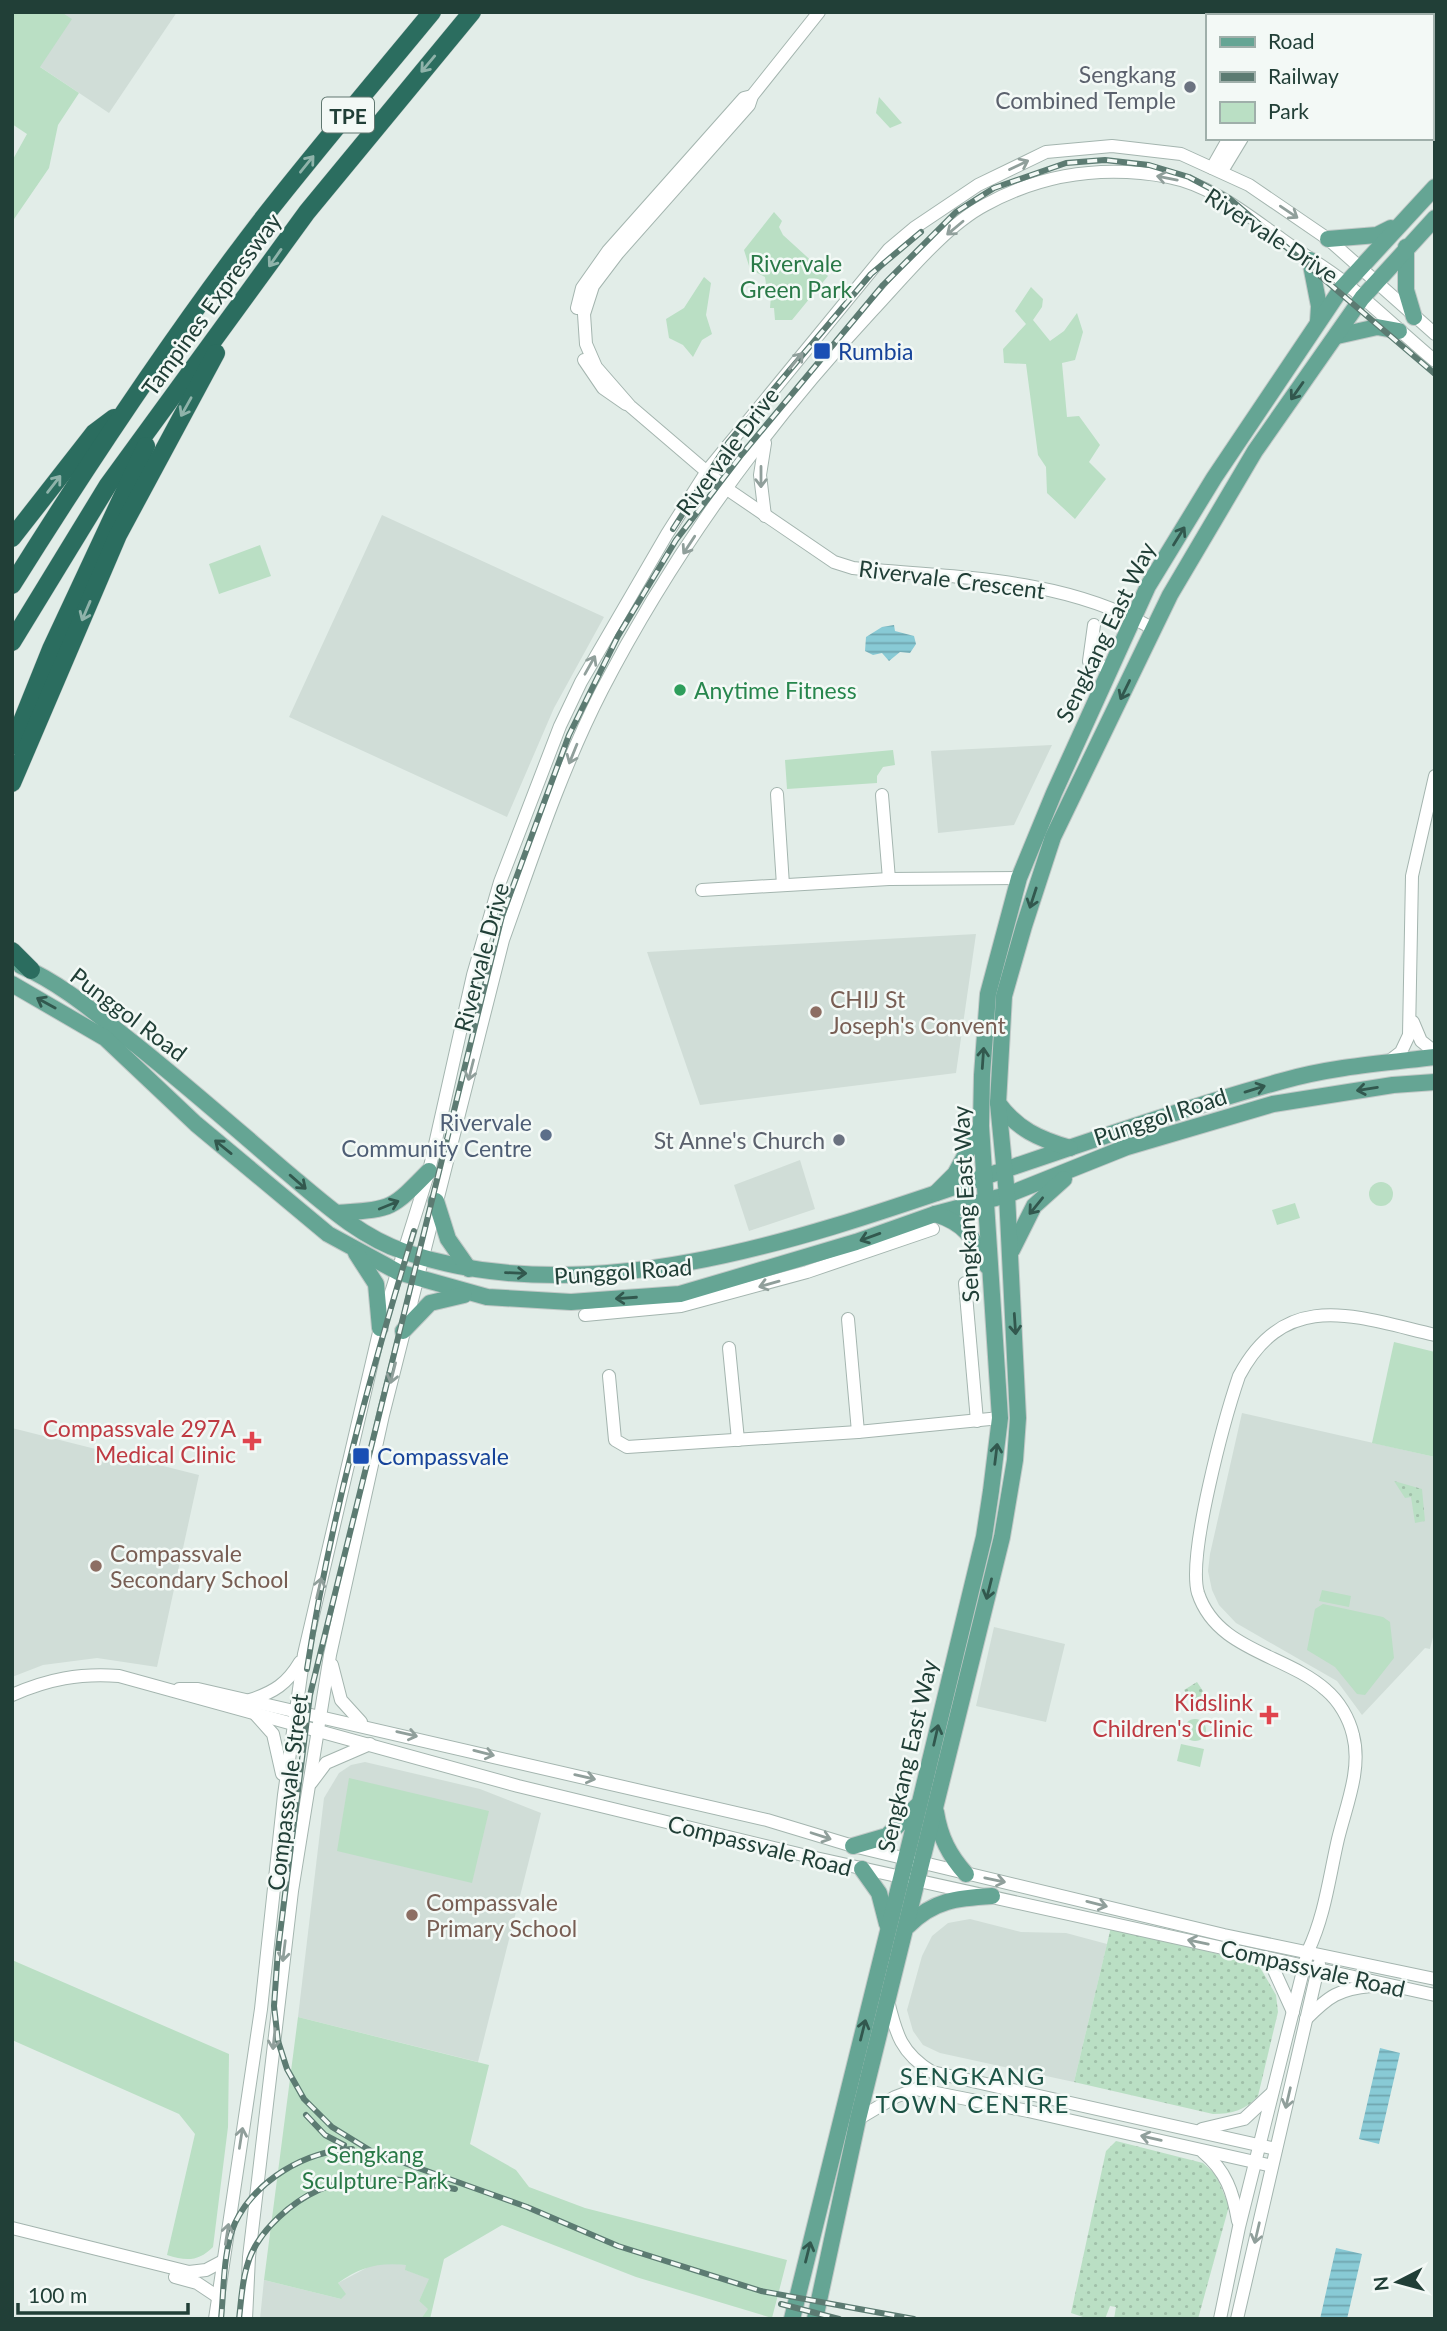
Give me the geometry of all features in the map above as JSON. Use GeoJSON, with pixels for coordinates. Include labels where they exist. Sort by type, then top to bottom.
{"type":"FeatureCollection","features":[{"type":"Feature","properties":{"kind":"highway","name":"Tampines Expressway"},"geometry":{"type":"LineString","coordinates":[[12,585],[124,410],[264,217],[432,12]]}},
{"type":"Feature","properties":{"kind":"highway","name":"Tampines Expressway"},"geometry":{"type":"LineString","coordinates":[[12,642],[108,485],[243,304],[307,212],[472,12]]}},
{"type":"Feature","properties":{"kind":"highway"},"geometry":{"type":"LineString","coordinates":[[12,783],[118,535],[243,304]]}},
{"type":"Feature","properties":{"kind":"highway"},"geometry":{"type":"LineString","coordinates":[[12,538],[94,433],[124,410]]}},
{"type":"Feature","properties":{"kind":"highway"},"geometry":{"type":"LineString","coordinates":[[15,738],[51,649],[157,420]]}},
{"type":"Feature","properties":{"kind":"highway"},"geometry":{"type":"LineString","coordinates":[[15,738],[60,674]]}},
{"type":"Feature","properties":{"kind":"highway"},"geometry":{"type":"LineString","coordinates":[[12,951],[31,970]]}},
{"type":"Feature","properties":{"kind":"main road","name":"Sengkang East Way"},"geometry":{"type":"LineString","coordinates":[[792,2319],[888,1926],[914,1861],[984,1537],[1000,1418],[988,1200],[981,1126],[988,994],[1019,878],[1148,586],[1214,478],[1345,283],[1435,187]]}},
{"type":"Feature","properties":{"kind":"main road","name":"Sengkang East Way"},"geometry":{"type":"LineString","coordinates":[[928,1802],[1002,1537],[1015,1460],[1017,1364],[1007,1195],[998,1103],[1004,996],[1024,926],[1053,837],[1152,628],[1255,451],[1362,298],[1435,218]]}},
{"type":"Feature","properties":{"kind":"main road"},"geometry":{"type":"LineString","coordinates":[[1328,239],[1377,235],[1399,224]]}},
{"type":"Feature","properties":{"kind":"main road"},"geometry":{"type":"LineString","coordinates":[[1406,247],[1406,290],[1414,317]]}},
{"type":"Feature","properties":{"kind":"main road"},"geometry":{"type":"LineString","coordinates":[[1310,260],[1319,306],[1318,324]]}},
{"type":"Feature","properties":{"kind":"main road"},"geometry":{"type":"LineString","coordinates":[[1337,336],[1377,327],[1399,331]]}},
{"type":"Feature","properties":{"kind":"main road","name":"Punggol Road"},"geometry":{"type":"LineString","coordinates":[[12,962],[31,970],[114,1028],[337,1213],[368,1234],[403,1251],[469,1269],[563,1275],[677,1264],[815,1231],[932,1197],[1004,1170],[1286,1079],[1435,1057]]}},
{"type":"Feature","properties":{"kind":"main road","name":"Punggol Road"},"geometry":{"type":"LineString","coordinates":[[12,984],[105,1038],[196,1124],[328,1234],[354,1251],[417,1279],[487,1297],[571,1302],[599,1307],[681,1300],[804,1266],[934,1222],[1077,1169],[1126,1147],[1273,1104],[1393,1085],[1435,1082]]}},
{"type":"Feature","properties":{"kind":"main road"},"geometry":{"type":"LineString","coordinates":[[998,1103],[1010,1120],[1026,1131],[1041,1140],[1070,1148]]}},
{"type":"Feature","properties":{"kind":"main road"},"geometry":{"type":"LineString","coordinates":[[932,1197],[955,1174],[981,1126]]}},
{"type":"Feature","properties":{"kind":"main road"},"geometry":{"type":"LineString","coordinates":[[1010,1256],[1034,1206],[1077,1169]]}},
{"type":"Feature","properties":{"kind":"main road"},"geometry":{"type":"LineString","coordinates":[[337,1213],[373,1210],[397,1204],[429,1171]]}},
{"type":"Feature","properties":{"kind":"main road"},"geometry":{"type":"LineString","coordinates":[[436,1201],[448,1240],[469,1269]]}},
{"type":"Feature","properties":{"kind":"main road"},"geometry":{"type":"LineString","coordinates":[[934,1222],[953,1219],[966,1228],[976,1242],[991,1277]]}},
{"type":"Feature","properties":{"kind":"main road"},"geometry":{"type":"LineString","coordinates":[[354,1251],[376,1284],[380,1328]]}},
{"type":"Feature","properties":{"kind":"main road"},"geometry":{"type":"LineString","coordinates":[[403,1331],[430,1303],[459,1295],[487,1297]]}},
{"type":"Feature","properties":{"kind":"main road"},"geometry":{"type":"LineString","coordinates":[[853,1846],[887,1836],[928,1802],[952,1859],[966,1874]]}},
{"type":"Feature","properties":{"kind":"main road"},"geometry":{"type":"LineString","coordinates":[[862,1869],[879,1893],[888,1926]]}},
{"type":"Feature","properties":{"kind":"main road","name":"Sengkang East Way"},"geometry":{"type":"LineString","coordinates":[[816,2319],[859,2119],[907,1928],[909,1879]]}},
{"type":"Feature","properties":{"kind":"main road"},"geometry":{"type":"LineString","coordinates":[[907,1928],[922,1912],[943,1901],[992,1896]]}},
{"type":"Feature","properties":{"kind":"street","name":"Rivervale Crescent"},"geometry":{"type":"LineString","coordinates":[[819,12],[752,96],[744,98],[627,228],[582,288],[576,316],[582,357],[603,388],[630,406],[727,489],[834,562],[853,568],[1012,583],[1073,594],[1101,602],[1152,628]]}},
{"type":"Feature","properties":{"kind":"street"},"geometry":{"type":"LineString","coordinates":[[1217,169],[1228,140]]}},
{"type":"Feature","properties":{"kind":"street"},"geometry":{"type":"LineString","coordinates":[[1217,169],[1240,140]]}},
{"type":"Feature","properties":{"kind":"street","name":"Rivervale Drive"},"geometry":{"type":"LineString","coordinates":[[398,1272],[429,1171],[483,935],[551,747],[581,682],[609,631],[707,471],[889,249],[914,228],[978,185],[1046,152],[1088,146],[1181,154],[1249,185],[1328,239],[1435,334]]}},
{"type":"Feature","properties":{"kind":"street","name":"Rivervale Drive"},"geometry":{"type":"LineString","coordinates":[[417,1279],[503,940],[578,741],[623,652],[727,489],[849,337],[930,249],[981,206],[1046,178],[1090,171],[1172,177],[1227,200],[1345,283],[1435,361]]}},
{"type":"Feature","properties":{"kind":"street"},"geometry":{"type":"LineString","coordinates":[[765,439],[760,475],[765,516]]}},
{"type":"Feature","properties":{"kind":"street"},"geometry":{"type":"LineString","coordinates":[[1094,625],[1089,661],[1110,669]]}},
{"type":"Feature","properties":{"kind":"street"},"geometry":{"type":"LineString","coordinates":[[1388,1063],[1406,1042],[1411,1015],[1409,919],[1412,876],[1435,776]]}},
{"type":"Feature","properties":{"kind":"street"},"geometry":{"type":"LineString","coordinates":[[777,794],[783,885]]}},
{"type":"Feature","properties":{"kind":"street"},"geometry":{"type":"LineString","coordinates":[[883,795],[889,879]]}},
{"type":"Feature","properties":{"kind":"street"},"geometry":{"type":"LineString","coordinates":[[702,890],[889,879],[1019,878]]}},
{"type":"Feature","properties":{"kind":"street"},"geometry":{"type":"LineString","coordinates":[[1411,1015],[1421,1041],[1435,1052]]}},
{"type":"Feature","properties":{"kind":"street","name":"Compassvale Street"},"geometry":{"type":"LineString","coordinates":[[215,2319],[261,2009],[284,1795],[304,1654],[380,1328],[398,1272]]}},
{"type":"Feature","properties":{"kind":"street","name":"Compassvale Street"},"geometry":{"type":"LineString","coordinates":[[246,2319],[249,2257],[280,1984],[320,1715],[330,1655],[417,1279]]}},
{"type":"Feature","properties":{"kind":"street"},"geometry":{"type":"LineString","coordinates":[[965,1283],[977,1421]]}},
{"type":"Feature","properties":{"kind":"street"},"geometry":{"type":"LineString","coordinates":[[585,1315],[599,1307]]}},
{"type":"Feature","properties":{"kind":"street"},"geometry":{"type":"LineString","coordinates":[[1220,2319],[1271,2094],[1308,1951],[1320,1925],[1356,1768],[1353,1735],[1342,1708],[1326,1689],[1234,1639],[1217,1625],[1199,1594],[1195,1563],[1197,1547],[1239,1376],[1252,1355],[1273,1333],[1300,1319],[1329,1313],[1435,1335]]}},
{"type":"Feature","properties":{"kind":"street"},"geometry":{"type":"LineString","coordinates":[[848,1319],[858,1432]]}},
{"type":"Feature","properties":{"kind":"street"},"geometry":{"type":"LineString","coordinates":[[729,1348],[738,1440]]}},
{"type":"Feature","properties":{"kind":"street"},"geometry":{"type":"LineString","coordinates":[[609,1376],[615,1440],[619,1445],[858,1432],[1000,1418]]}},
{"type":"Feature","properties":{"kind":"street"},"geometry":{"type":"LineString","coordinates":[[250,1700],[272,1693],[290,1679],[304,1654]]}},
{"type":"Feature","properties":{"kind":"street"},"geometry":{"type":"LineString","coordinates":[[330,1655],[341,1700],[348,1711],[364,1724]]}},
{"type":"Feature","properties":{"kind":"street"},"geometry":{"type":"LineString","coordinates":[[12,1695],[37,1684],[75,1674],[119,1676],[172,1689]]}},
{"type":"Feature","properties":{"kind":"street","name":"Compassvale Road"},"geometry":{"type":"LineString","coordinates":[[172,1689],[198,1689],[364,1724],[767,1820],[853,1846],[966,1874],[1224,1935],[1435,1979]]}},
{"type":"Feature","properties":{"kind":"street","name":"Compassvale Road"},"geometry":{"type":"LineString","coordinates":[[172,1689],[195,1699],[372,1744],[518,1786],[862,1869],[1435,1995]]}},
{"type":"Feature","properties":{"kind":"street"},"geometry":{"type":"LineString","coordinates":[[256,1715],[273,1734],[280,1758],[284,1795]]}},
{"type":"Feature","properties":{"kind":"street"},"geometry":{"type":"LineString","coordinates":[[309,1786],[326,1763],[372,1744]]}},
{"type":"Feature","properties":{"kind":"street"},"geometry":{"type":"LineString","coordinates":[[1237,2319],[1321,1954],[1320,1925]]}},
{"type":"Feature","properties":{"kind":"street"},"geometry":{"type":"LineString","coordinates":[[1265,1957],[1273,1968],[1293,2012]]}},
{"type":"Feature","properties":{"kind":"street"},"geometry":{"type":"LineString","coordinates":[[1306,2019],[1327,1998],[1348,1988],[1384,1985]]}},
{"type":"Feature","properties":{"kind":"street"},"geometry":{"type":"LineString","coordinates":[[888,2000],[894,2027],[903,2046],[912,2060],[932,2071],[1276,2149]]}},
{"type":"Feature","properties":{"kind":"street"},"geometry":{"type":"LineString","coordinates":[[859,2119],[895,2097],[916,2089],[1272,2166]]}},
{"type":"Feature","properties":{"kind":"street"},"geometry":{"type":"LineString","coordinates":[[1195,2130],[1244,2119],[1271,2094]]}},
{"type":"Feature","properties":{"kind":"street"},"geometry":{"type":"LineString","coordinates":[[1200,2149],[1220,2168],[1231,2188],[1239,2227]]}},
{"type":"Feature","properties":{"kind":"street"},"geometry":{"type":"LineString","coordinates":[[12,2228],[189,2272],[206,2270],[223,2261]]}},
{"type":"Feature","properties":{"kind":"street"},"geometry":{"type":"LineString","coordinates":[[12,2236],[197,2283],[218,2297]]}},
{"type":"Feature","properties":{"kind":"shaded area"},"geometry":{"type":"Polygon","coordinates":[[[12,12],[177,12],[109,113],[12,48],[12,12]]]}},
{"type":"Feature","properties":{"kind":"shaded area"},"geometry":{"type":"Polygon","coordinates":[[[382,515],[604,617],[554,708],[507,817],[289,717],[382,515]]]}},
{"type":"Feature","properties":{"kind":"shaded area"},"geometry":{"type":"Polygon","coordinates":[[[1052,745],[1014,825],[938,833],[931,751],[1052,745]]]}},
{"type":"Feature","properties":{"kind":"shaded area","name":"CHIJ St Joseph's Convent"},"geometry":{"type":"Polygon","coordinates":[[[976,934],[956,1073],[700,1105],[647,952],[976,934]]]}},
{"type":"Feature","properties":{"kind":"shaded area"},"geometry":{"type":"Polygon","coordinates":[[[800,1160],[815,1209],[749,1231],[734,1185],[800,1160]]]}},
{"type":"Feature","properties":{"kind":"shaded area"},"geometry":{"type":"Polygon","coordinates":[[[1242,1413],[1435,1457],[1435,1629],[1430,1649],[1425,1648],[1362,1715],[1337,1681],[1236,1623],[1219,1605],[1212,1590],[1208,1571],[1210,1554],[1242,1413]]]}},
{"type":"Feature","properties":{"kind":"shaded area","name":"Compassvale Secondary School"},"geometry":{"type":"Polygon","coordinates":[[[12,1428],[199,1475],[157,1667],[97,1658],[43,1665],[12,1677],[12,1428]]]}},
{"type":"Feature","properties":{"kind":"shaded area"},"geometry":{"type":"Polygon","coordinates":[[[994,1627],[1065,1644],[1046,1722],[976,1706],[994,1627]]]}},
{"type":"Feature","properties":{"kind":"shaded area","name":"Compassvale Primary School"},"geometry":{"type":"Polygon","coordinates":[[[365,1762],[480,1789],[541,1813],[478,2062],[298,2017],[324,1798],[339,1773],[351,1765],[365,1762]]]}},
{"type":"Feature","properties":{"kind":"shaded area"},"geometry":{"type":"Polygon","coordinates":[[[970,1919],[1021,1932],[1066,1933],[1107,1944],[1074,2082],[940,2053],[923,2045],[913,2031],[907,2010],[922,1956],[932,1936],[948,1923],[970,1919]]]}},
{"type":"Feature","properties":{"kind":"shaded area"},"geometry":{"type":"Polygon","coordinates":[[[387,2263],[407,2265],[406,2270],[430,2279],[419,2301],[429,2309],[421,2319],[260,2319],[264,2280],[341,2299],[338,2283],[370,2266],[387,2263]]]}},
{"type":"Feature","properties":{"kind":"green space"},"geometry":{"type":"Polygon","coordinates":[[[12,12],[61,12],[72,19],[40,67],[79,93],[58,125],[49,168],[12,222],[12,161],[27,134],[12,124],[12,12]]]}},
{"type":"Feature","properties":{"kind":"green space"},"geometry":{"type":"Polygon","coordinates":[[[879,97],[902,123],[890,128],[876,113],[879,97]]]}},
{"type":"Feature","properties":{"kind":"green space","name":"Rivervale Green Park"},"geometry":{"type":"Polygon","coordinates":[[[774,212],[782,221],[779,227],[783,235],[828,276],[792,320],[775,320],[774,308],[770,308],[772,283],[766,284],[765,277],[750,269],[744,250],[774,212]]]}},
{"type":"Feature","properties":{"kind":"green space"},"geometry":{"type":"Polygon","coordinates":[[[704,277],[711,283],[706,315],[712,334],[702,340],[693,357],[683,345],[669,338],[666,319],[684,308],[704,277]]]}},
{"type":"Feature","properties":{"kind":"green space"},"geometry":{"type":"Polygon","coordinates":[[[1031,287],[1043,299],[1042,307],[1033,320],[1050,341],[1064,331],[1077,313],[1083,332],[1075,360],[1062,363],[1067,417],[1079,416],[1100,445],[1089,462],[1106,479],[1075,519],[1047,493],[1046,467],[1038,455],[1026,364],[1004,363],[1003,349],[1026,324],[1015,311],[1031,287]]]}},
{"type":"Feature","properties":{"kind":"green space"},"geometry":{"type":"Polygon","coordinates":[[[260,545],[271,576],[219,594],[209,564],[260,545]]]}},
{"type":"Feature","properties":{"kind":"green space"},"geometry":{"type":"Polygon","coordinates":[[[893,750],[895,765],[883,767],[877,776],[877,783],[787,789],[785,760],[893,750]]]}},
{"type":"Feature","properties":{"kind":"green space"},"geometry":{"type":"Polygon","coordinates":[[[1381,1182],[1392,1189],[1393,1194],[1386,1205],[1381,1206],[1370,1199],[1369,1194],[1376,1183],[1381,1182]]]}},
{"type":"Feature","properties":{"kind":"green space"},"geometry":{"type":"Polygon","coordinates":[[[1295,1203],[1300,1218],[1277,1225],[1272,1210],[1295,1203]]]}},
{"type":"Feature","properties":{"kind":"green space"},"geometry":{"type":"Polygon","coordinates":[[[1394,1342],[1435,1352],[1435,1457],[1372,1443],[1394,1342]]]}},
{"type":"Feature","properties":{"kind":"green space"},"geometry":{"type":"Polygon","coordinates":[[[1394,1481],[1422,1489],[1425,1521],[1415,1523],[1411,1497],[1405,1498],[1394,1481]]]}},
{"type":"Feature","properties":{"kind":"green space"},"geometry":{"type":"Polygon","coordinates":[[[1322,1590],[1351,1596],[1349,1607],[1319,1601],[1322,1590]]]}},
{"type":"Feature","properties":{"kind":"green space"},"geometry":{"type":"Polygon","coordinates":[[[1323,1604],[1383,1617],[1390,1622],[1394,1658],[1365,1695],[1357,1694],[1335,1667],[1307,1650],[1315,1609],[1323,1604]]]}},
{"type":"Feature","properties":{"kind":"green space"},"geometry":{"type":"Polygon","coordinates":[[[1197,1682],[1209,1700],[1196,1709],[1184,1690],[1197,1682]]]}},
{"type":"Feature","properties":{"kind":"green space"},"geometry":{"type":"Polygon","coordinates":[[[1195,1719],[1205,1726],[1206,1730],[1199,1740],[1195,1741],[1185,1734],[1184,1730],[1191,1720],[1195,1719]]]}},
{"type":"Feature","properties":{"kind":"green space"},"geometry":{"type":"Polygon","coordinates":[[[1181,1744],[1204,1749],[1200,1767],[1177,1761],[1181,1744]]]}},
{"type":"Feature","properties":{"kind":"green space"},"geometry":{"type":"Polygon","coordinates":[[[349,1778],[489,1811],[472,1883],[337,1851],[349,1778]]]}},
{"type":"Feature","properties":{"kind":"green space"},"geometry":{"type":"Polygon","coordinates":[[[1111,1927],[1258,1964],[1276,1995],[1278,2012],[1258,2096],[1249,2105],[1232,2112],[1213,2114],[1074,2082],[1111,1927]]]}},
{"type":"Feature","properties":{"kind":"green space"},"geometry":{"type":"Polygon","coordinates":[[[12,1960],[229,2054],[228,2127],[213,2247],[202,2255],[186,2259],[167,2255],[195,2134],[179,2114],[12,2040],[12,1960]]]}},
{"type":"Feature","properties":{"kind":"green space","name":"Sengkang Sculpture Park"},"geometry":{"type":"Polygon","coordinates":[[[298,2017],[489,2065],[470,2144],[516,2170],[529,2187],[585,2208],[787,2260],[772,2318],[636,2277],[502,2225],[444,2259],[430,2319],[421,2319],[428,2309],[419,2301],[429,2279],[405,2270],[406,2265],[378,2265],[354,2273],[338,2283],[346,2294],[341,2299],[264,2280],[298,2017]]]}},
{"type":"Feature","properties":{"kind":"green space"},"geometry":{"type":"Polygon","coordinates":[[[1116,2141],[1203,2163],[1216,2175],[1229,2206],[1198,2319],[1114,2319],[1116,2307],[1110,2306],[1105,2319],[1089,2319],[1071,2313],[1106,2151],[1116,2141]]]}},
{"type":"Feature","properties":{"kind":"water"},"geometry":{"type":"Polygon","coordinates":[[[894,625],[895,631],[914,636],[916,644],[910,653],[900,652],[889,661],[882,653],[873,655],[865,651],[866,637],[882,627],[894,625]]]}},
{"type":"Feature","properties":{"kind":"water"},"geometry":{"type":"Polygon","coordinates":[[[1380,2048],[1400,2053],[1379,2144],[1359,2139],[1380,2048]]]}},
{"type":"Feature","properties":{"kind":"water"},"geometry":{"type":"Polygon","coordinates":[[[1336,2248],[1362,2254],[1347,2319],[1320,2319],[1336,2248]]]}},
{"type":"Feature","properties":{"kind":"railway"},"geometry":{"type":"LineString","coordinates":[[914,2319],[761,2291],[618,2246],[527,2207],[371,2151],[332,2127],[304,2099],[287,2069],[278,2041],[274,2006],[278,1950],[310,1695],[502,916],[569,735],[618,636],[676,540],[742,454],[883,285],[956,212],[994,188],[1066,163],[1105,160],[1149,165],[1189,177],[1230,199],[1435,374]]}},
{"type":"Feature","properties":{"kind":"railway"},"geometry":{"type":"LineString","coordinates":[[673,529],[728,443],[871,274],[921,232]]}},
{"type":"Feature","properties":{"kind":"railway"},"geometry":{"type":"LineString","coordinates":[[307,1669],[339,1503],[382,1339],[414,1231]]}},
{"type":"Feature","properties":{"kind":"railway"},"geometry":{"type":"LineString","coordinates":[[306,2115],[325,2135],[344,2145]]}},
{"type":"Feature","properties":{"kind":"railway"},"geometry":{"type":"LineString","coordinates":[[221,2319],[228,2245],[235,2223],[244,2208],[269,2181],[300,2162],[317,2155],[352,2149]]}},
{"type":"Feature","properties":{"kind":"railway"},"geometry":{"type":"LineString","coordinates":[[239,2319],[244,2279],[252,2252],[269,2227],[299,2201],[320,2189],[362,2179],[407,2181],[455,2189]]}},
{"type":"Feature","properties":{"kind":"railway"},"geometry":{"type":"LineString","coordinates":[[781,2304],[839,2319]]}},
{"type":"Feature","properties":{"kind":"place","name":"Sengkang Combined Temple"},"geometry":{"type":"Point","coordinates":[1190,87]}},
{"type":"Feature","properties":{"kind":"place","name":"Rumbia"},"geometry":{"type":"Point","coordinates":[822,351]}},
{"type":"Feature","properties":{"kind":"place","name":"Anytime Fitness"},"geometry":{"type":"Point","coordinates":[680,690]}},
{"type":"Feature","properties":{"kind":"place","name":"CHIJ St Joseph's Convent"},"geometry":{"type":"Point","coordinates":[816,1012]}},
{"type":"Feature","properties":{"kind":"place","name":"Rivervale Community Centre"},"geometry":{"type":"Point","coordinates":[546,1135]}},
{"type":"Feature","properties":{"kind":"place","name":"St Anne's Church"},"geometry":{"type":"Point","coordinates":[839,1140]}},
{"type":"Feature","properties":{"kind":"place","name":"Compassvale 297A Medical Clinic"},"geometry":{"type":"Point","coordinates":[252,1441]}},
{"type":"Feature","properties":{"kind":"place","name":"Compassvale"},"geometry":{"type":"Point","coordinates":[361,1456]}},
{"type":"Feature","properties":{"kind":"place","name":"Compassvale Secondary School"},"geometry":{"type":"Point","coordinates":[96,1566]}},
{"type":"Feature","properties":{"kind":"place","name":"Kidslink Children's Clinic"},"geometry":{"type":"Point","coordinates":[1269,1715]}},
{"type":"Feature","properties":{"kind":"place","name":"Compassvale Primary School"},"geometry":{"type":"Point","coordinates":[412,1915]}},
{"type":"Feature","properties":{"kind":"district","name":"SENGKANG TOWN CENTRE"},"geometry":{"type":"Point","coordinates":[973,2089]}}]}
